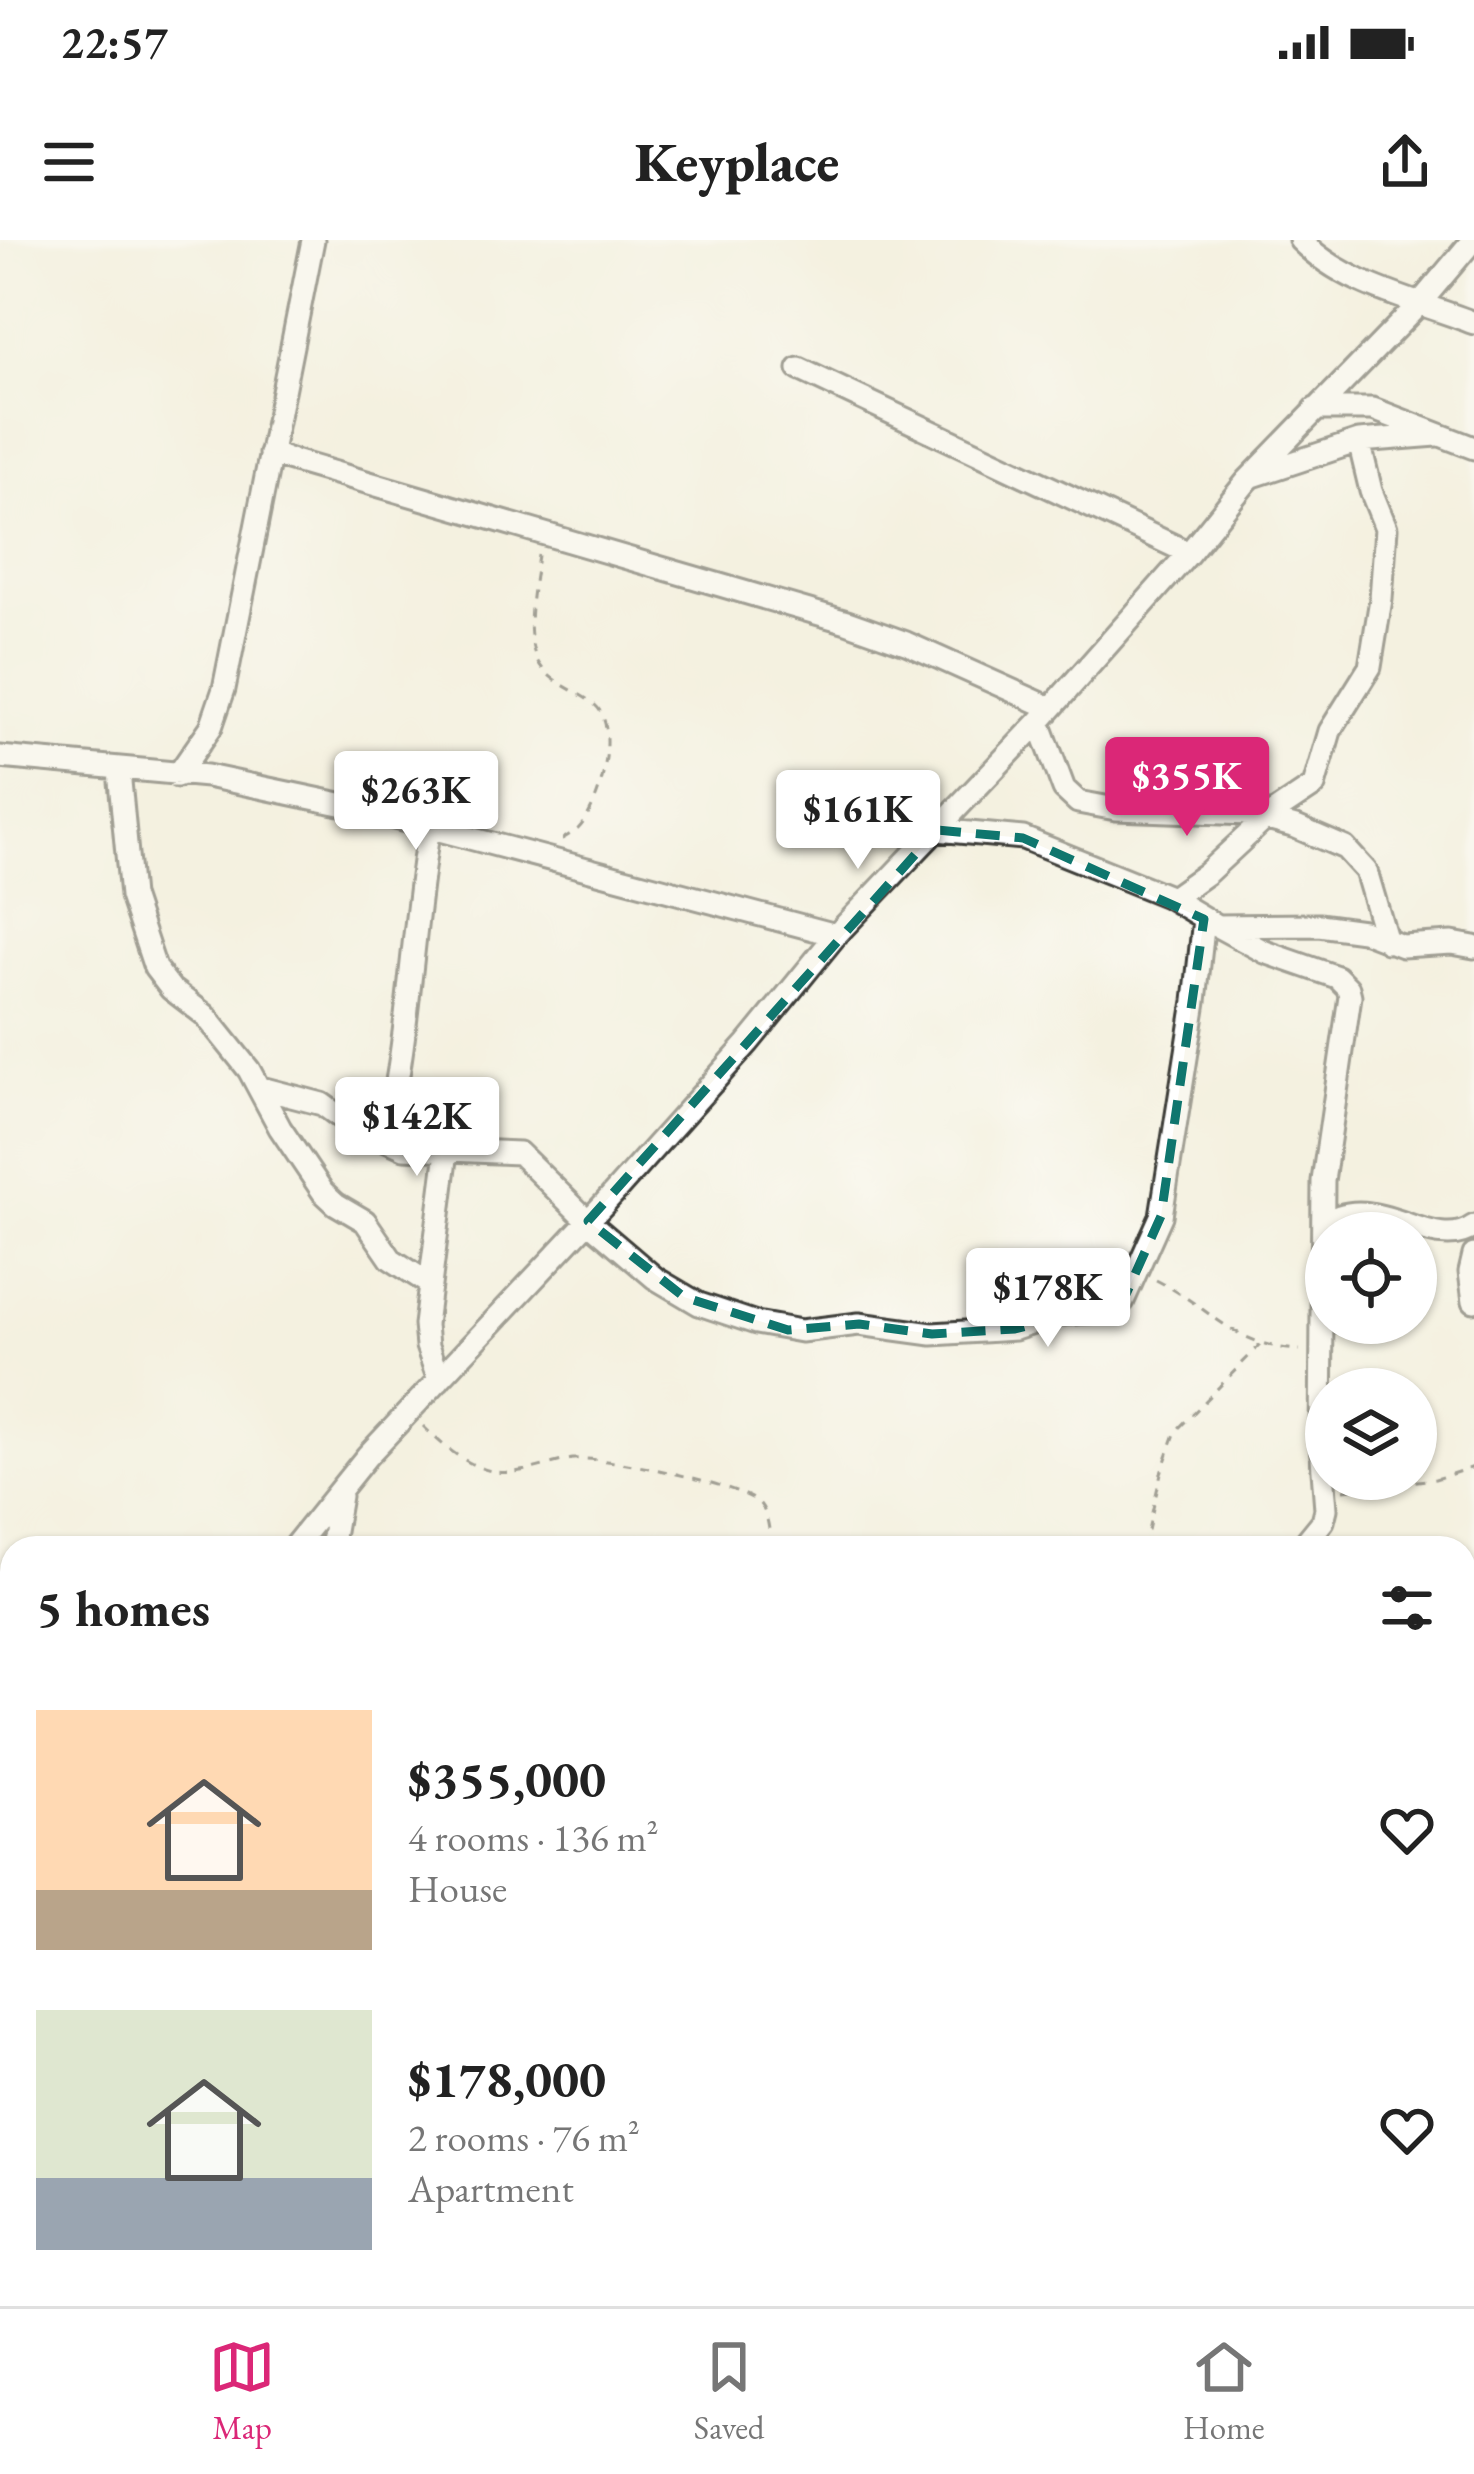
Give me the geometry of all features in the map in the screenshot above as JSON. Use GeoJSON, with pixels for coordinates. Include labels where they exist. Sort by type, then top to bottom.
{"type":"FeatureCollection","features":[{"type":"Feature","properties":{"kind":"street"},"geometry":{"type":"LineString","coordinates":[[177,776],[211,727],[224,688],[314,240]]}},
{"type":"Feature","properties":{"kind":"street"},"geometry":{"type":"LineString","coordinates":[[1300,240],[1353,278],[1474,322]]}},
{"type":"Feature","properties":{"kind":"street"},"geometry":{"type":"LineString","coordinates":[[303,1536],[409,1412],[748,1043],[836,935],[1045,715],[1252,476],[1421,302],[1473,240]]}},
{"type":"Feature","properties":{"kind":"street"},"geometry":{"type":"LineString","coordinates":[[799,369],[1189,553]]}},
{"type":"Feature","properties":{"kind":"street"},"geometry":{"type":"LineString","coordinates":[[1315,410],[1373,409],[1474,448]]}},
{"type":"Feature","properties":{"kind":"street"},"geometry":{"type":"LineString","coordinates":[[1252,476],[1359,441],[1437,435]]}},
{"type":"Feature","properties":{"kind":"street"},"geometry":{"type":"LineString","coordinates":[[1172,898],[1207,873],[1266,818],[1315,786],[1330,731],[1370,667],[1386,528],[1359,441]]}},
{"type":"Feature","properties":{"kind":"street"},"geometry":{"type":"LineString","coordinates":[[270,454],[906,643],[1045,715],[1064,789],[1078,802],[1116,809],[1223,811],[1266,818],[1358,857],[1387,942]]}},
{"type":"Feature","properties":{"kind":"street"},"geometry":{"type":"LineString","coordinates":[[0,757],[207,776],[429,827],[836,935]]}},
{"type":"Feature","properties":{"kind":"street"},"geometry":{"type":"LineString","coordinates":[[118,771],[131,896],[155,968],[171,989],[205,1015],[261,1088],[280,1128],[323,1192],[365,1221],[391,1259],[428,1283]]}},
{"type":"Feature","properties":{"kind":"street"},"geometry":{"type":"LineString","coordinates":[[386,1139],[429,827]]}},
{"type":"Feature","properties":{"kind":"street"},"geometry":{"type":"LineString","coordinates":[[938,830],[1023,838],[1172,898],[1264,952],[1337,977],[1348,988],[1348,1014],[1323,1181],[1323,1212]]}},
{"type":"Feature","properties":{"kind":"street"},"geometry":{"type":"LineString","coordinates":[[261,1088],[322,1104],[347,1122],[404,1148],[519,1153],[634,1263],[684,1297],[756,1323],[788,1330],[859,1324],[932,1334],[1016,1329],[1061,1314],[1114,1310],[1138,1270],[1161,1216],[1211,922]]}},
{"type":"Feature","properties":{"kind":"street"},"geometry":{"type":"LineString","coordinates":[[1211,922],[1318,925],[1363,932],[1402,946],[1452,943],[1474,947]]}},
{"type":"Feature","properties":{"kind":"street"},"geometry":{"type":"LineString","coordinates":[[439,1379],[427,1346],[428,1283],[447,1151]]}},
{"type":"Feature","properties":{"kind":"street"},"geometry":{"type":"LineString","coordinates":[[1437,1231],[1465,1232],[1474,1226]]}},
{"type":"Feature","properties":{"kind":"street"},"geometry":{"type":"LineString","coordinates":[[1474,1255],[1470,1272],[1474,1301]]}},
{"type":"Feature","properties":{"kind":"street"},"geometry":{"type":"LineString","coordinates":[[1323,1344],[1323,1368]]}},
{"type":"Feature","properties":{"kind":"street"},"geometry":{"type":"LineString","coordinates":[[333,1536],[342,1488]]}},
{"type":"Feature","properties":{"kind":"street"},"geometry":{"type":"LineString","coordinates":[[1310,1536],[1323,1521],[1324,1500]]}},
{"type":"Feature","properties":{"kind":"path"},"geometry":{"type":"LineString","coordinates":[[532,854],[578,829],[597,794],[606,751],[601,713],[547,674],[537,659],[532,602],[541,535]]}},
{"type":"Feature","properties":{"kind":"path"},"geometry":{"type":"LineString","coordinates":[[1138,1270],[1179,1291],[1239,1337],[1260,1345],[1323,1352]]}},
{"type":"Feature","properties":{"kind":"path"},"geometry":{"type":"LineString","coordinates":[[1147,1536],[1176,1431],[1260,1345]]}},
{"type":"Feature","properties":{"kind":"path"},"geometry":{"type":"LineString","coordinates":[[409,1412],[439,1442],[487,1471],[523,1471],[586,1459],[708,1481],[753,1498],[761,1506],[769,1536]]}},
{"type":"Feature","properties":{"kind":"path"},"geometry":{"type":"LineString","coordinates":[[1437,1475],[1474,1467]]}},
{"type":"Feature","properties":{"kind":"highlighted area"},"geometry":{"type":"Polygon","coordinates":[[[937,830],[1023,838],[1204,919],[1161,1216],[1123,1301],[1015,1329],[932,1334],[859,1324],[788,1330],[684,1297],[588,1221],[937,830]]]}}]}
